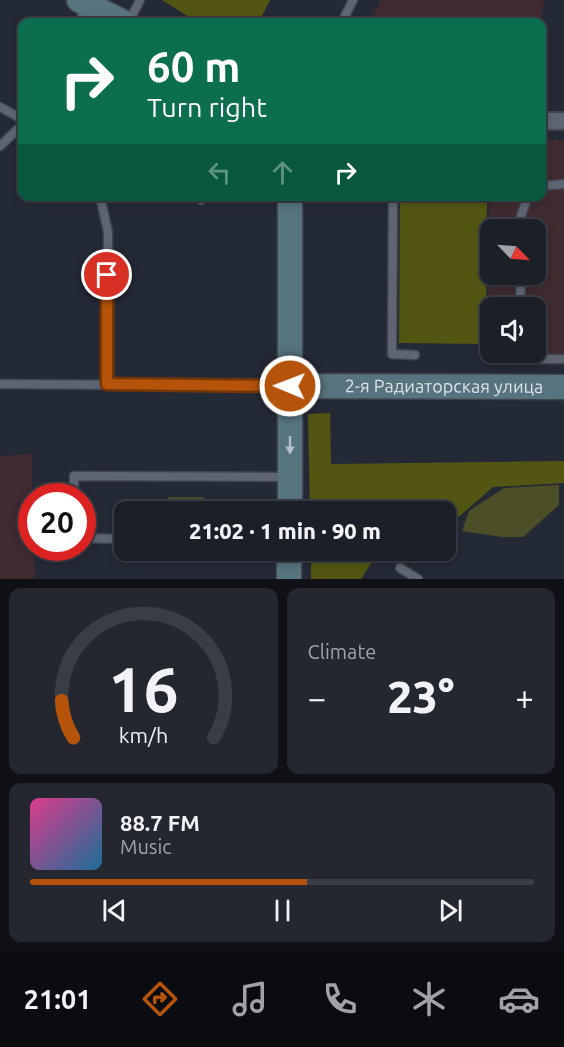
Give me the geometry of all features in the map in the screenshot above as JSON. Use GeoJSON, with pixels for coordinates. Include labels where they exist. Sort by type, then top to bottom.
{"type":"FeatureCollection","features":[{"type":"Feature","properties":{"kind":"street"},"geometry":{"type":"LineString","coordinates":[[82,9],[110,18]]}},
{"type":"Feature","properties":{"kind":"street"},"geometry":{"type":"LineString","coordinates":[[546,121],[564,121]]}},
{"type":"Feature","properties":{"kind":"street"},"geometry":{"type":"LineString","coordinates":[[290,201],[290,501]]}},
{"type":"Feature","properties":{"kind":"street","name":"2-я Радиаторская улица"},"geometry":{"type":"LineString","coordinates":[[290,386],[564,387]]}},
{"type":"Feature","properties":{"kind":"street"},"geometry":{"type":"LineString","coordinates":[[289,561],[289,579]]}},
{"type":"Feature","properties":{"kind":"lane"},"geometry":{"type":"LineString","coordinates":[[131,18],[140,0]]}},
{"type":"Feature","properties":{"kind":"lane"},"geometry":{"type":"LineString","coordinates":[[344,18],[353,0]]}},
{"type":"Feature","properties":{"kind":"lane"},"geometry":{"type":"LineString","coordinates":[[0,107],[18,117]]}},
{"type":"Feature","properties":{"kind":"lane"},"geometry":{"type":"LineString","coordinates":[[0,146],[18,129]]}},
{"type":"Feature","properties":{"kind":"lane"},"geometry":{"type":"LineString","coordinates":[[546,186],[564,184]]}},
{"type":"Feature","properties":{"kind":"lane"},"geometry":{"type":"LineString","coordinates":[[101,201],[108,232],[107,384]]}},
{"type":"Feature","properties":{"kind":"lane"},"geometry":{"type":"LineString","coordinates":[[393,201],[392,354],[415,355]]}},
{"type":"Feature","properties":{"kind":"lane"},"geometry":{"type":"LineString","coordinates":[[521,219],[526,201]]}},
{"type":"Feature","properties":{"kind":"lane"},"geometry":{"type":"LineString","coordinates":[[546,358],[564,359]]}},
{"type":"Feature","properties":{"kind":"lane"},"geometry":{"type":"LineString","coordinates":[[0,384],[290,386]]}},
{"type":"Feature","properties":{"kind":"lane"},"geometry":{"type":"LineString","coordinates":[[74,483],[74,476],[290,477]]}},
{"type":"Feature","properties":{"kind":"lane"},"geometry":{"type":"LineString","coordinates":[[96,538],[114,538]]}},
{"type":"Feature","properties":{"kind":"lane"},"geometry":{"type":"LineString","coordinates":[[400,568],[418,579]]}},
{"type":"Feature","properties":{"kind":"shaded area"},"geometry":{"type":"Polygon","coordinates":[[[162,0],[270,0],[261,18],[191,18],[162,0]]]}},
{"type":"Feature","properties":{"kind":"shaded area"},"geometry":{"type":"Polygon","coordinates":[[[381,0],[544,0],[542,18],[372,18],[381,0]]]}},
{"type":"Feature","properties":{"kind":"shaded area"},"geometry":{"type":"Polygon","coordinates":[[[546,140],[564,140],[564,365],[488,365],[488,363],[546,363],[546,297],[488,297],[488,285],[546,285],[546,219],[489,219],[489,201],[546,201],[546,140]]]}},
{"type":"Feature","properties":{"kind":"shaded area"},"geometry":{"type":"Polygon","coordinates":[[[400,201],[487,201],[487,219],[480,219],[480,285],[486,285],[486,297],[480,297],[480,344],[399,343],[400,201]]]}},
{"type":"Feature","properties":{"kind":"shaded area"},"geometry":{"type":"Polygon","coordinates":[[[330,413],[331,464],[564,461],[564,483],[493,487],[456,519],[456,501],[310,501],[308,414],[330,413]]]}},
{"type":"Feature","properties":{"kind":"shaded area"},"geometry":{"type":"Polygon","coordinates":[[[32,454],[32,483],[18,483],[18,561],[34,561],[35,579],[0,579],[0,456],[32,454]]]}},
{"type":"Feature","properties":{"kind":"shaded area"},"geometry":{"type":"Polygon","coordinates":[[[311,561],[373,561],[361,579],[311,579],[311,561]]]}},
{"type":"Feature","properties":{"kind":"green space"},"geometry":{"type":"Polygon","coordinates":[[[559,485],[559,505],[523,537],[502,537],[462,531],[469,511],[504,488],[559,485]]]}},
{"type":"Feature","properties":{"kind":"green space"},"geometry":{"type":"Polygon","coordinates":[[[168,497],[204,497],[204,501],[168,501],[168,497]]]}},
{"type":"Feature","properties":{"kind":"route"},"geometry":{"type":"LineString","coordinates":[[107,275],[107,384],[290,386]]}}]}
